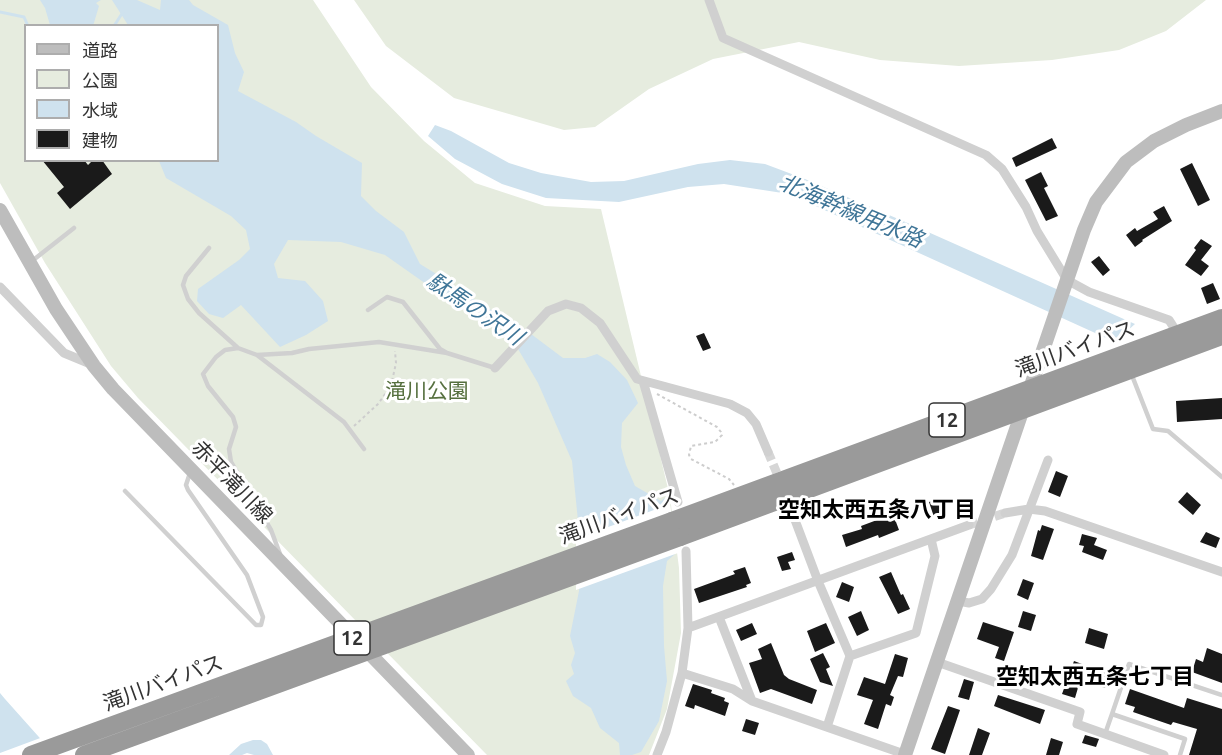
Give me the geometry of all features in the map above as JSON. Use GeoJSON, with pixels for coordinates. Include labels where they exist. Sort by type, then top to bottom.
{"type":"FeatureCollection","features":[{"type":"Feature","properties":{"kind":"highway","name":"滝川バイパス"},"geometry":{"type":"LineString","coordinates":[[84,755],[1023,409],[1127,362],[1178,334],[1222,318]]}},
{"type":"Feature","properties":{"kind":"highway","name":"滝川バイパス"},"geometry":{"type":"LineString","coordinates":[[31,755],[679,536],[1030,390],[1222,336]]}},
{"type":"Feature","properties":{"kind":"street"},"geometry":{"type":"LineString","coordinates":[[709,0],[723,38],[986,156],[1002,169],[1020,198],[1065,285],[1169,320],[1178,334]]}},
{"type":"Feature","properties":{"kind":"street"},"geometry":{"type":"LineString","coordinates":[[682,673],[733,689],[752,701],[906,755],[1065,285],[1096,201],[1126,162],[1154,141],[1222,111]]}},
{"type":"Feature","properties":{"kind":"street","name":"赤平滝川線"},"geometry":{"type":"LineString","coordinates":[[0,210],[56,309],[94,366],[113,389],[468,755]]}},
{"type":"Feature","properties":{"kind":"street"},"geometry":{"type":"LineString","coordinates":[[0,287],[64,353],[94,366]]}},
{"type":"Feature","properties":{"kind":"street"},"geometry":{"type":"LineString","coordinates":[[495,368],[548,311],[566,304],[581,308],[600,323],[637,379],[730,404],[747,413],[756,424],[768,452]]}},
{"type":"Feature","properties":{"kind":"street"},"geometry":{"type":"LineString","coordinates":[[643,381],[678,502]]}},
{"type":"Feature","properties":{"kind":"street"},"geometry":{"type":"LineString","coordinates":[[958,601],[969,603],[982,599],[991,589],[1012,555],[1048,460]]}},
{"type":"Feature","properties":{"kind":"street"},"geometry":{"type":"LineString","coordinates":[[1005,513],[1029,509],[1045,511],[1222,572]]}},
{"type":"Feature","properties":{"kind":"street"},"geometry":{"type":"LineString","coordinates":[[795,520],[850,656],[827,727]]}},
{"type":"Feature","properties":{"kind":"street"},"geometry":{"type":"LineString","coordinates":[[688,628],[969,525]]}},
{"type":"Feature","properties":{"kind":"street"},"geometry":{"type":"LineString","coordinates":[[657,755],[666,732],[682,673],[688,628],[679,536]]}},
{"type":"Feature","properties":{"kind":"street"},"geometry":{"type":"LineString","coordinates":[[850,656],[916,633],[935,556],[931,539]]}},
{"type":"Feature","properties":{"kind":"street"},"geometry":{"type":"LineString","coordinates":[[719,617],[752,701]]}},
{"type":"Feature","properties":{"kind":"street"},"geometry":{"type":"LineString","coordinates":[[937,662],[1080,712],[1077,724],[1164,755]]}},
{"type":"Feature","properties":{"kind":"lane"},"geometry":{"type":"LineString","coordinates":[[30,263],[74,228]]}},
{"type":"Feature","properties":{"kind":"lane"},"geometry":{"type":"LineString","coordinates":[[208,248],[186,276],[183,285],[188,299],[199,313],[238,348],[257,355],[344,422],[364,449]]}},
{"type":"Feature","properties":{"kind":"lane"},"geometry":{"type":"LineString","coordinates":[[368,310],[387,297],[404,302],[440,349],[447,353]]}},
{"type":"Feature","properties":{"kind":"lane"},"geometry":{"type":"LineString","coordinates":[[257,355],[379,342],[447,353],[495,368]]}},
{"type":"Feature","properties":{"kind":"lane"},"geometry":{"type":"LineString","coordinates":[[238,348],[225,350],[216,357],[203,374],[208,386],[233,417],[236,427],[229,449],[231,462],[271,530],[285,567]]}},
{"type":"Feature","properties":{"kind":"lane"},"geometry":{"type":"LineString","coordinates":[[1127,362],[1153,429],[1168,431],[1222,477]]}},
{"type":"Feature","properties":{"kind":"lane"},"geometry":{"type":"LineString","coordinates":[[124,491],[256,625],[261,624],[263,617],[247,575],[188,490],[186,485],[191,470]]}},
{"type":"Feature","properties":{"kind":"lane"},"geometry":{"type":"LineString","coordinates":[[1105,734],[1129,664],[1222,695]]}},
{"type":"Feature","properties":{"kind":"lane"},"geometry":{"type":"LineString","coordinates":[[1112,714],[1185,739],[1180,755]]}},
{"type":"Feature","properties":{"kind":"path"},"geometry":{"type":"LineString","coordinates":[[350,430],[378,404],[391,386],[396,363],[395,345]]}},
{"type":"Feature","properties":{"kind":"path"},"geometry":{"type":"LineString","coordinates":[[643,381],[659,396],[717,427],[722,432],[715,442],[691,446],[689,455],[691,459],[729,479],[735,488]]}},
{"type":"Feature","properties":{"kind":"green space","name":"滝川公園"},"geometry":{"type":"Polygon","coordinates":[[[0,0],[313,0],[371,87],[424,141],[475,183],[545,206],[601,209],[670,497],[679,568],[681,633],[667,709],[649,755],[487,755],[138,398],[111,366],[45,263],[0,183],[0,0]]]}},
{"type":"Feature","properties":{"kind":"green space"},"geometry":{"type":"Polygon","coordinates":[[[354,0],[1206,0],[1166,31],[1119,50],[1052,60],[959,66],[880,60],[799,42],[713,59],[649,89],[595,127],[564,130],[454,98],[386,46],[354,0]]]}},
{"type":"Feature","properties":{"kind":"water"},"geometry":{"type":"Polygon","coordinates":[[[40,0],[101,0],[96,3],[99,6],[94,24],[50,24],[40,0]]]}},
{"type":"Feature","properties":{"kind":"water"},"geometry":{"type":"Polygon","coordinates":[[[112,0],[137,0],[160,10],[161,0],[189,0],[193,5],[228,25],[235,53],[244,72],[238,91],[296,122],[362,163],[361,196],[376,211],[404,232],[420,264],[484,306],[519,325],[563,358],[585,358],[597,354],[610,362],[627,380],[638,403],[622,423],[621,447],[635,486],[661,501],[666,497],[675,554],[667,561],[663,586],[667,681],[659,721],[641,752],[620,755],[619,743],[600,728],[591,708],[573,696],[566,681],[574,674],[571,665],[575,653],[570,636],[579,591],[579,531],[572,461],[538,383],[518,349],[499,324],[429,286],[385,255],[341,242],[288,240],[274,264],[278,278],[305,281],[323,301],[328,321],[306,335],[280,347],[241,305],[223,318],[209,314],[197,301],[198,289],[239,260],[250,249],[246,230],[231,216],[166,178],[159,162],[219,162],[219,24],[127,24],[112,0]]]}},
{"type":"Feature","properties":{"kind":"water","name":"北海幹線用水路"},"geometry":{"type":"Polygon","coordinates":[[[435,125],[451,131],[509,163],[541,173],[591,182],[624,181],[698,164],[730,160],[765,164],[910,224],[1135,324],[1115,342],[789,194],[724,184],[688,187],[619,202],[546,198],[502,184],[455,159],[428,136],[435,125]]]}},
{"type":"Feature","properties":{"kind":"water"},"geometry":{"type":"Polygon","coordinates":[[[0,693],[5,699],[55,755],[0,755],[0,693]]]}},
{"type":"Feature","properties":{"kind":"water"},"geometry":{"type":"Polygon","coordinates":[[[261,740],[267,744],[273,755],[247,753],[229,755],[241,744],[261,740]]]}},
{"type":"Feature","properties":{"kind":"pier"},"geometry":{"type":"Polygon","coordinates":[[[670,504],[678,553],[576,590],[576,539],[670,504]]]}},
{"type":"Feature","properties":{"kind":"pier"},"geometry":{"type":"Polygon","coordinates":[[[43,737],[58,755],[0,755],[0,753],[43,737]]]}},
{"type":"Feature","properties":{"kind":"building"},"geometry":{"type":"Polygon","coordinates":[[[1052,138],[1057,148],[1016,167],[1012,158],[1052,138]]]}},
{"type":"Feature","properties":{"kind":"building"},"geometry":{"type":"Polygon","coordinates":[[[44,162],[86,162],[88,165],[91,162],[103,162],[112,174],[70,209],[57,193],[64,187],[44,162]]]}},
{"type":"Feature","properties":{"kind":"building"},"geometry":{"type":"Polygon","coordinates":[[[1192,163],[1210,200],[1198,206],[1180,169],[1192,163]]]}},
{"type":"Feature","properties":{"kind":"building"},"geometry":{"type":"Polygon","coordinates":[[[1041,172],[1048,186],[1044,188],[1058,216],[1046,221],[1025,180],[1041,172]]]}},
{"type":"Feature","properties":{"kind":"building"},"geometry":{"type":"Polygon","coordinates":[[[1164,206],[1172,221],[1135,247],[1126,235],[1135,228],[1137,231],[1158,219],[1153,212],[1164,206]]]}},
{"type":"Feature","properties":{"kind":"building"},"geometry":{"type":"Polygon","coordinates":[[[1201,239],[1212,246],[1201,260],[1209,266],[1201,276],[1185,265],[1201,239]]]}},
{"type":"Feature","properties":{"kind":"building"},"geometry":{"type":"Polygon","coordinates":[[[1099,256],[1110,270],[1103,276],[1091,262],[1099,256]]]}},
{"type":"Feature","properties":{"kind":"building"},"geometry":{"type":"Polygon","coordinates":[[[1213,283],[1220,299],[1207,304],[1201,288],[1213,283]]]}},
{"type":"Feature","properties":{"kind":"building"},"geometry":{"type":"Polygon","coordinates":[[[704,333],[711,348],[703,351],[696,336],[704,333]]]}},
{"type":"Feature","properties":{"kind":"building"},"geometry":{"type":"Polygon","coordinates":[[[1222,398],[1222,419],[1177,422],[1176,401],[1222,398]]]}},
{"type":"Feature","properties":{"kind":"building"},"geometry":{"type":"Polygon","coordinates":[[[1056,471],[1068,476],[1060,497],[1048,492],[1056,471]]]}},
{"type":"Feature","properties":{"kind":"building"},"geometry":{"type":"Polygon","coordinates":[[[1187,492],[1201,505],[1193,515],[1178,502],[1187,492]]]}},
{"type":"Feature","properties":{"kind":"building"},"geometry":{"type":"Polygon","coordinates":[[[940,498],[945,513],[934,517],[929,502],[940,498]]]}},
{"type":"Feature","properties":{"kind":"building"},"geometry":{"type":"Polygon","coordinates":[[[893,514],[899,530],[846,547],[842,535],[862,529],[861,526],[893,514]]]}},
{"type":"Feature","properties":{"kind":"building"},"geometry":{"type":"Polygon","coordinates":[[[1042,525],[1054,529],[1043,560],[1031,556],[1038,530],[1040,531],[1042,525]]]}},
{"type":"Feature","properties":{"kind":"building"},"geometry":{"type":"Polygon","coordinates":[[[1206,532],[1220,538],[1216,548],[1200,542],[1206,532]]]}},
{"type":"Feature","properties":{"kind":"building"},"geometry":{"type":"Polygon","coordinates":[[[1082,534],[1097,538],[1094,545],[1107,550],[1103,560],[1082,552],[1084,546],[1079,545],[1082,534]]]}},
{"type":"Feature","properties":{"kind":"building"},"geometry":{"type":"Polygon","coordinates":[[[792,552],[795,560],[788,562],[791,569],[782,571],[777,557],[792,552]]]}},
{"type":"Feature","properties":{"kind":"building"},"geometry":{"type":"Polygon","coordinates":[[[745,567],[751,583],[746,585],[747,587],[699,603],[694,589],[735,574],[733,571],[745,567]]]}},
{"type":"Feature","properties":{"kind":"building"},"geometry":{"type":"Polygon","coordinates":[[[891,572],[910,609],[898,614],[879,577],[891,572]]]}},
{"type":"Feature","properties":{"kind":"building"},"geometry":{"type":"Polygon","coordinates":[[[1023,579],[1034,583],[1028,600],[1017,595],[1023,579]]]}},
{"type":"Feature","properties":{"kind":"building"},"geometry":{"type":"Polygon","coordinates":[[[842,582],[854,587],[849,602],[836,597],[842,582]]]}},
{"type":"Feature","properties":{"kind":"building"},"geometry":{"type":"Polygon","coordinates":[[[861,611],[869,630],[857,636],[848,617],[861,611]]]}},
{"type":"Feature","properties":{"kind":"building"},"geometry":{"type":"Polygon","coordinates":[[[1023,611],[1036,615],[1031,631],[1018,627],[1023,611]]]}},
{"type":"Feature","properties":{"kind":"building"},"geometry":{"type":"Polygon","coordinates":[[[983,622],[1014,632],[1004,661],[995,658],[999,647],[977,639],[983,622]]]}},
{"type":"Feature","properties":{"kind":"building"},"geometry":{"type":"Polygon","coordinates":[[[752,623],[757,634],[741,641],[736,630],[752,623]]]}},
{"type":"Feature","properties":{"kind":"building"},"geometry":{"type":"Polygon","coordinates":[[[826,623],[835,643],[815,652],[807,631],[826,623]]]}},
{"type":"Feature","properties":{"kind":"building"},"geometry":{"type":"Polygon","coordinates":[[[1089,628],[1108,634],[1104,649],[1085,643],[1089,628]]]}},
{"type":"Feature","properties":{"kind":"building"},"geometry":{"type":"Polygon","coordinates":[[[771,643],[784,675],[817,690],[812,704],[771,689],[760,693],[749,663],[762,659],[758,649],[771,643]]]}},
{"type":"Feature","properties":{"kind":"building"},"geometry":{"type":"Polygon","coordinates":[[[1207,648],[1222,654],[1222,683],[1192,672],[1196,659],[1203,662],[1207,648]]]}},
{"type":"Feature","properties":{"kind":"building"},"geometry":{"type":"Polygon","coordinates":[[[823,653],[830,667],[826,669],[833,686],[820,682],[810,659],[823,653]]]}},
{"type":"Feature","properties":{"kind":"building"},"geometry":{"type":"Polygon","coordinates":[[[895,654],[908,658],[903,677],[898,676],[890,695],[894,697],[891,706],[886,704],[878,729],[864,724],[873,700],[857,695],[864,677],[885,684],[895,654]]]}},
{"type":"Feature","properties":{"kind":"building"},"geometry":{"type":"Polygon","coordinates":[[[1074,661],[1082,664],[1075,698],[1062,694],[1074,661]]]}},
{"type":"Feature","properties":{"kind":"building"},"geometry":{"type":"Polygon","coordinates":[[[1101,671],[1110,673],[1105,688],[1096,685],[1101,671]]]}},
{"type":"Feature","properties":{"kind":"building"},"geometry":{"type":"Polygon","coordinates":[[[964,679],[974,682],[969,700],[958,697],[964,679]]]}},
{"type":"Feature","properties":{"kind":"building"},"geometry":{"type":"Polygon","coordinates":[[[693,684],[712,690],[711,693],[725,698],[724,701],[729,703],[725,716],[695,705],[694,709],[685,706],[693,684]]]}},
{"type":"Feature","properties":{"kind":"building"},"geometry":{"type":"Polygon","coordinates":[[[1130,689],[1184,708],[1187,698],[1222,709],[1222,755],[1189,755],[1197,729],[1173,722],[1171,725],[1133,712],[1135,707],[1125,704],[1130,689]]]}},
{"type":"Feature","properties":{"kind":"building"},"geometry":{"type":"Polygon","coordinates":[[[998,695],[1045,710],[1040,724],[994,706],[998,695]]]}},
{"type":"Feature","properties":{"kind":"building"},"geometry":{"type":"Polygon","coordinates":[[[948,706],[960,710],[945,754],[931,749],[948,706]]]}},
{"type":"Feature","properties":{"kind":"building"},"geometry":{"type":"Polygon","coordinates":[[[746,719],[759,723],[755,735],[742,731],[746,719]]]}},
{"type":"Feature","properties":{"kind":"building"},"geometry":{"type":"Polygon","coordinates":[[[978,728],[990,733],[982,755],[969,755],[978,728]]]}},
{"type":"Feature","properties":{"kind":"building"},"geometry":{"type":"Polygon","coordinates":[[[1085,735],[1099,739],[1096,747],[1082,743],[1085,735]]]}},
{"type":"Feature","properties":{"kind":"building"},"geometry":{"type":"Polygon","coordinates":[[[1051,738],[1063,742],[1059,755],[1046,755],[1051,738]]]}},
{"type":"Feature","properties":{"kind":"waterway","name":"駄馬の沢川"},"geometry":{"type":"LineString","coordinates":[[0,12],[24,17],[27,24]]}},
{"type":"Feature","properties":{"kind":"waterway","name":"駄馬の沢川"},"geometry":{"type":"LineString","coordinates":[[115,24],[123,12]]}},
{"type":"Feature","properties":{"kind":"tunnel"},"geometry":{"type":"LineString","coordinates":[[768,452],[781,483]]}},
{"type":"Feature","properties":{"kind":"tunnel"},"geometry":{"type":"LineString","coordinates":[[786,496],[795,520]]}},
{"type":"Feature","properties":{"kind":"tunnel"},"geometry":{"type":"LineString","coordinates":[[969,525],[1005,513]]}},
{"type":"Feature","properties":{"kind":"district","name":"空知太西五条八丁目"},"geometry":{"type":"Point","coordinates":[877,510]}},
{"type":"Feature","properties":{"kind":"district","name":"空知太西五条七丁目"},"geometry":{"type":"Point","coordinates":[1095,677]}}]}
